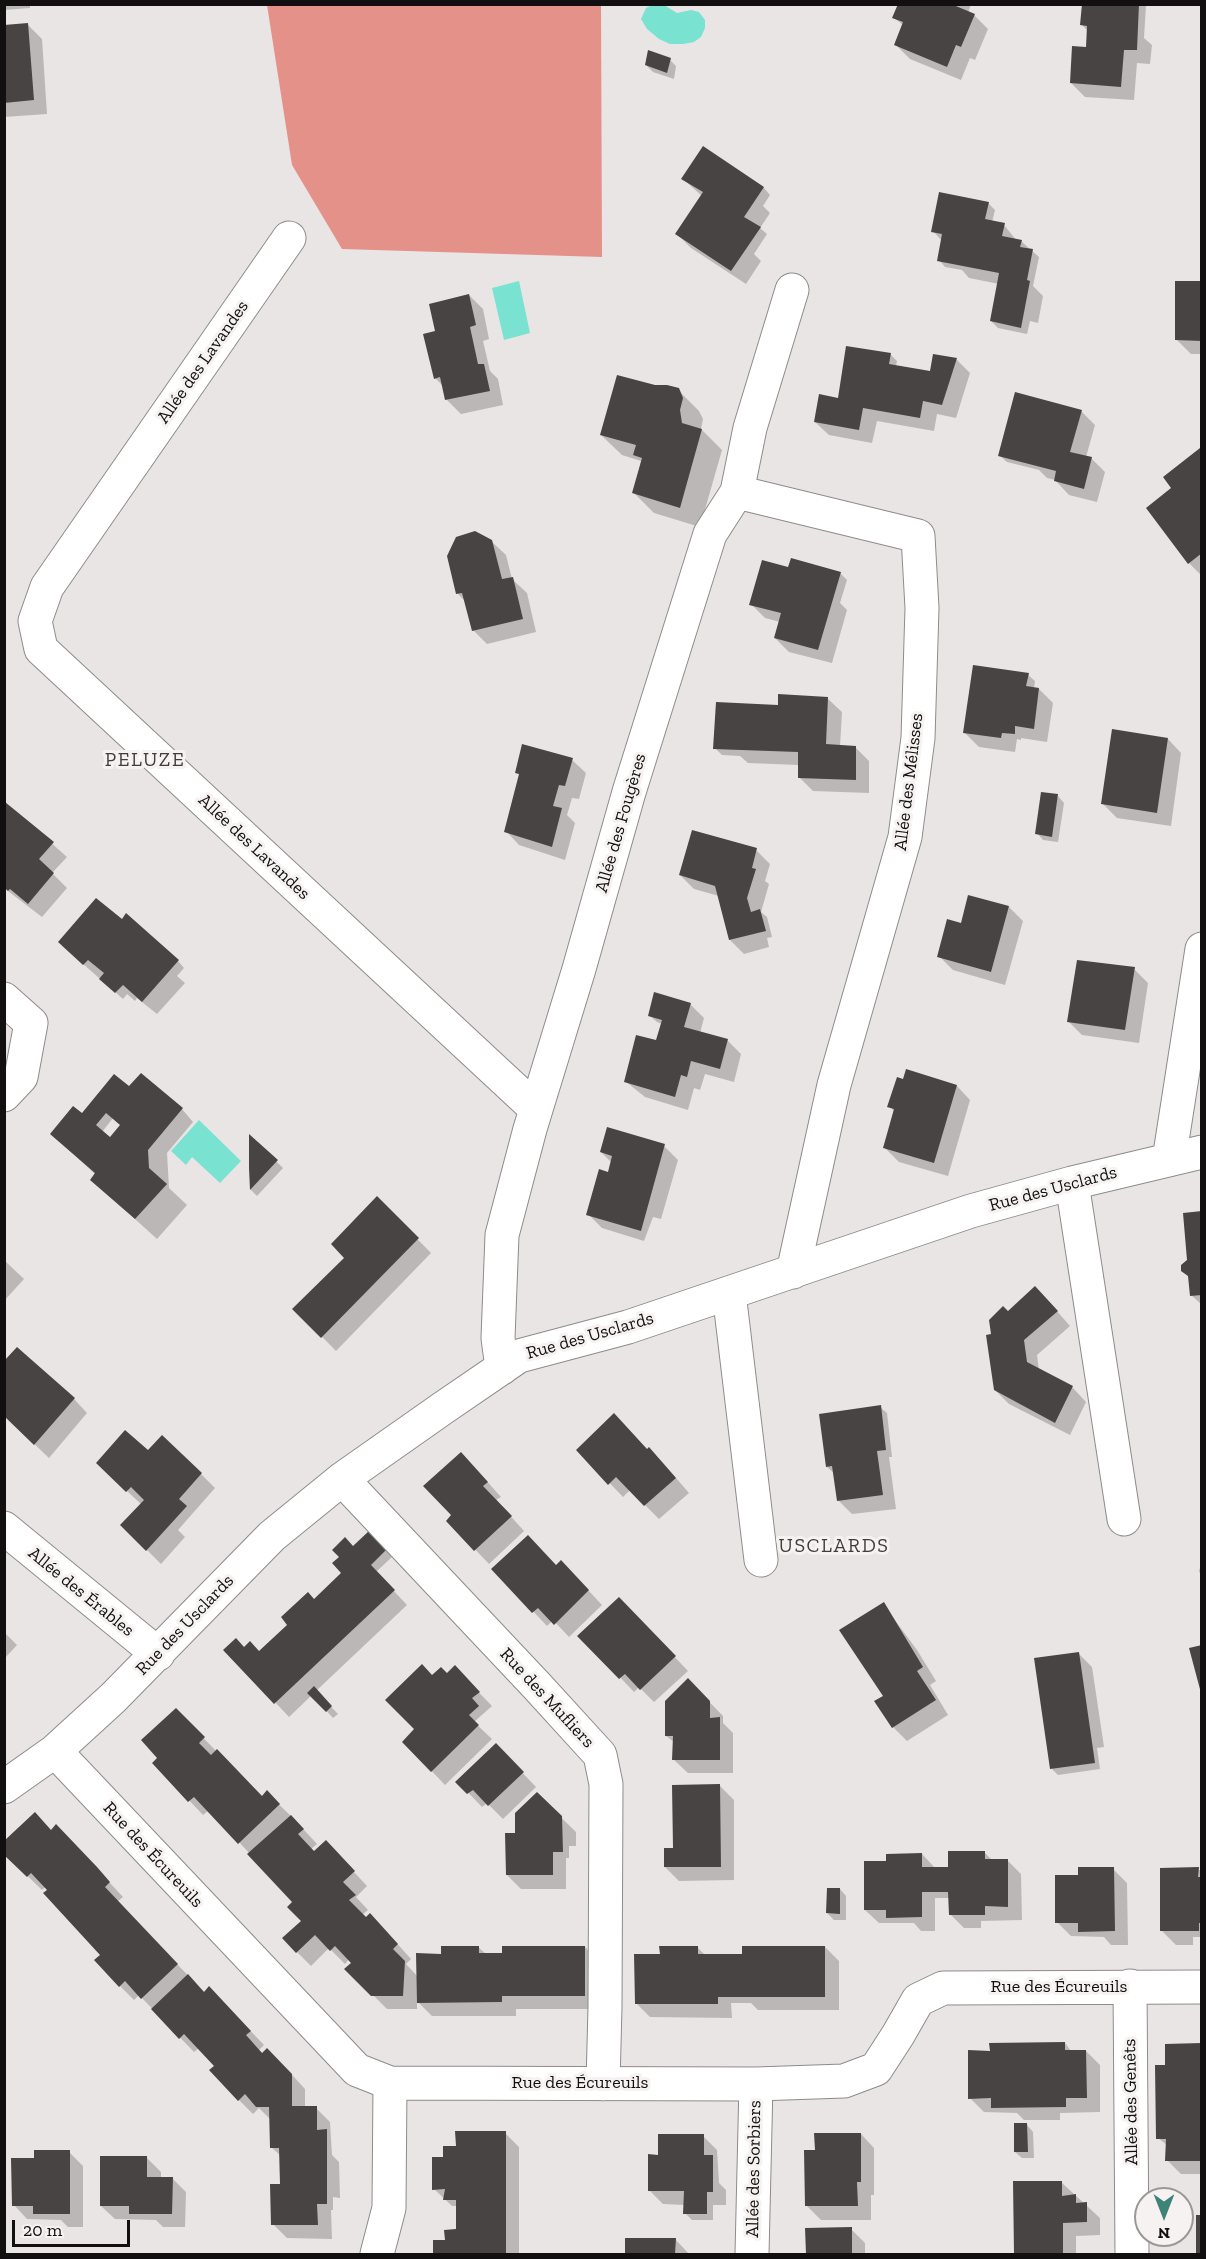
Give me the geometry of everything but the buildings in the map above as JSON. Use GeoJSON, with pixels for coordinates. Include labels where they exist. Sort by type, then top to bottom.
{"type":"FeatureCollection","features":[{"type":"Feature","properties":{"kind":"street","name":"Allée des Lavandes"},"geometry":{"type":"LineString","coordinates":[[289,238],[47,586],[35,621],[41,649],[536,1109]]}},
{"type":"Feature","properties":{"kind":"street","name":"Allée des Fougères"},"geometry":{"type":"LineString","coordinates":[[501,1368],[498,1338],[502,1235],[536,1109],[579,969],[629,792],[710,534],[737,492],[750,428],[792,290]]}},
{"type":"Feature","properties":{"kind":"street","name":"Allée des Mélisses"},"geometry":{"type":"LineString","coordinates":[[737,492],[918,536],[919,548],[922,608],[918,738],[905,837],[834,1085],[794,1272]]}},
{"type":"Feature","properties":{"kind":"street"},"geometry":{"type":"LineString","coordinates":[[1169,1160],[1202,949]]}},
{"type":"Feature","properties":{"kind":"street"},"geometry":{"type":"LineString","coordinates":[[4,999],[31,1023],[21,1077],[4,1095]]}},
{"type":"Feature","properties":{"kind":"street","name":"Rue des Usclards"},"geometry":{"type":"LineString","coordinates":[[4,1787],[55,1751],[113,1698],[272,1536],[342,1479],[519,1356],[628,1327],[971,1211],[1072,1183],[1202,1152]]}},
{"type":"Feature","properties":{"kind":"street"},"geometry":{"type":"LineString","coordinates":[[1072,1183],[1124,1519]]}},
{"type":"Feature","properties":{"kind":"street"},"geometry":{"type":"LineString","coordinates":[[729,1293],[761,1560]]}},
{"type":"Feature","properties":{"kind":"street","name":"Rue des Mufliers"},"geometry":{"type":"LineString","coordinates":[[342,1479],[600,1755],[606,1785],[603,2084]]}},
{"type":"Feature","properties":{"kind":"street","name":"Allée des Érables"},"geometry":{"type":"LineString","coordinates":[[4,1528],[158,1654]]}},
{"type":"Feature","properties":{"kind":"street","name":"Rue des Écureuils"},"geometry":{"type":"LineString","coordinates":[[55,1751],[357,2070],[390,2082],[756,2085],[844,2081],[876,2069],[918,2000],[943,1988],[1202,1987]]}},
{"type":"Feature","properties":{"kind":"street","name":"Allée des Genêts"},"geometry":{"type":"LineString","coordinates":[[1130,1986],[1132,2254]]}},
{"type":"Feature","properties":{"kind":"street"},"geometry":{"type":"LineString","coordinates":[[377,2254],[389,2208],[390,2082]]}},
{"type":"Feature","properties":{"kind":"street","name":"Allée des Sorbiers"},"geometry":{"type":"LineString","coordinates":[[752,2254],[756,2085]]}},
{"type":"Feature","properties":{"kind":"shaded area"},"geometry":{"type":"Polygon","coordinates":[[[267,5],[601,5],[602,257],[342,249],[292,165],[267,5]]]}},
{"type":"Feature","properties":{"kind":"shaded area"},"geometry":{"type":"Polygon","coordinates":[[[652,5],[664,5],[677,13],[691,10],[699,12],[705,20],[705,28],[701,37],[694,42],[683,44],[670,44],[659,39],[647,29],[641,19],[646,8],[652,5]]]}},
{"type":"Feature","properties":{"kind":"shaded area"},"geometry":{"type":"Polygon","coordinates":[[[519,281],[530,333],[504,340],[492,288],[519,281]]]}},
{"type":"Feature","properties":{"kind":"shaded area"},"geometry":{"type":"Polygon","coordinates":[[[199,1120],[241,1161],[220,1183],[192,1157],[186,1165],[171,1151],[199,1120]]]}},
{"type":"Feature","properties":{"kind":"district","name":"PELUZE"},"geometry":{"type":"Point","coordinates":[145,760]}},
{"type":"Feature","properties":{"kind":"district","name":"USCLARDS"},"geometry":{"type":"Point","coordinates":[834,1546]}}]}
